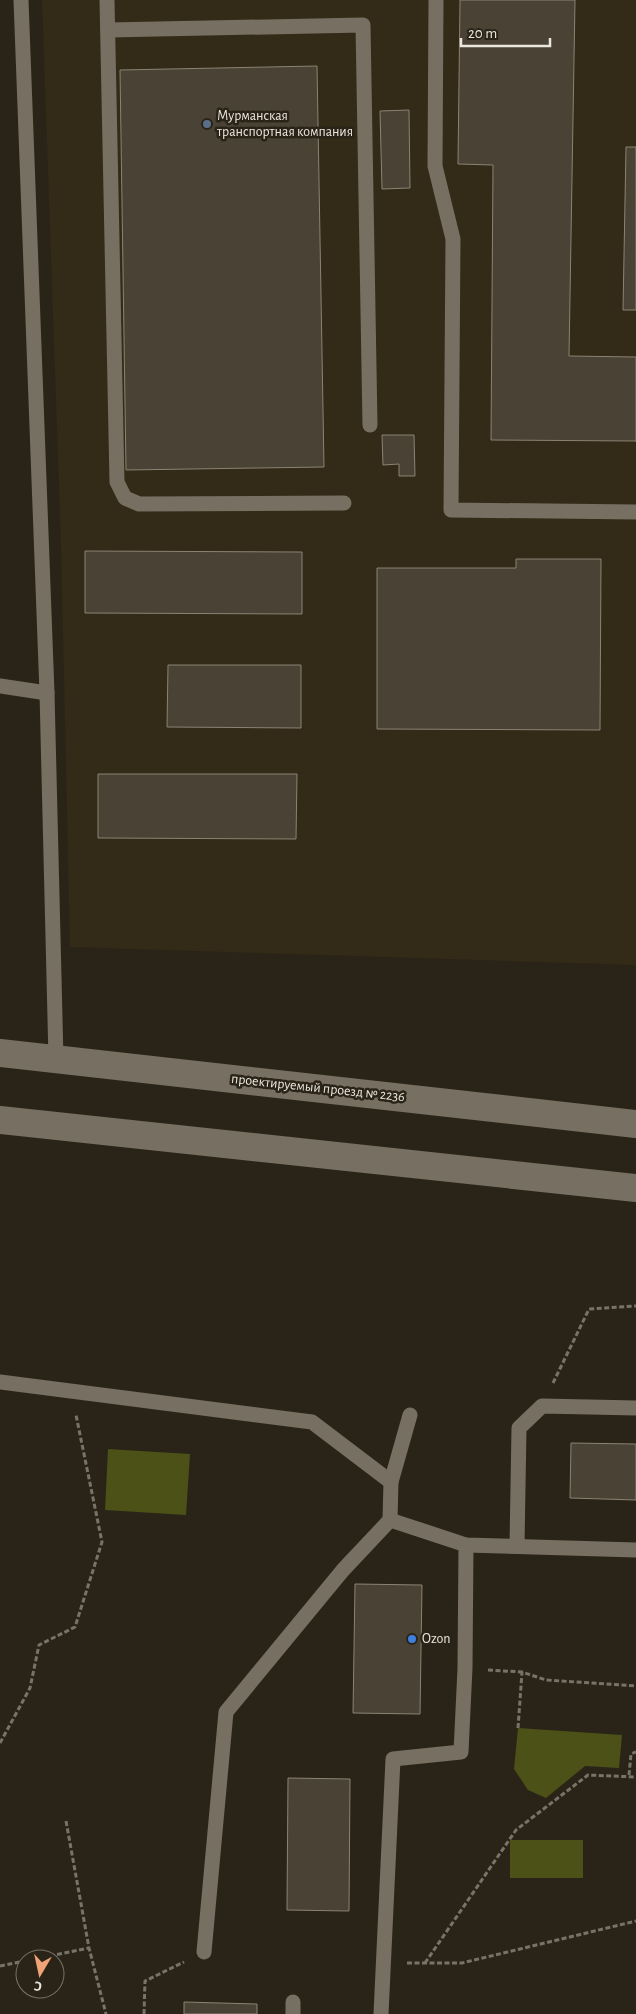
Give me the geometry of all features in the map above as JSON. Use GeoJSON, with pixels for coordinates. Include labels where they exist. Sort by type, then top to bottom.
{"type":"FeatureCollection","features":[{"type":"Feature","properties":{"kind":"main road","name":"проектируемый проезд № 2236"},"geometry":{"type":"LineString","coordinates":[[0,1053],[636,1124]]}},
{"type":"Feature","properties":{"kind":"main road"},"geometry":{"type":"LineString","coordinates":[[0,1120],[636,1188]]}},
{"type":"Feature","properties":{"kind":"lane"},"geometry":{"type":"LineString","coordinates":[[22,0],[47,693],[56,1059]]}},
{"type":"Feature","properties":{"kind":"lane"},"geometry":{"type":"LineString","coordinates":[[107,0],[117,482],[126,498],[139,504],[344,503]]}},
{"type":"Feature","properties":{"kind":"lane"},"geometry":{"type":"LineString","coordinates":[[436,0],[435,166],[453,239],[451,510],[636,512]]}},
{"type":"Feature","properties":{"kind":"lane"},"geometry":{"type":"LineString","coordinates":[[108,30],[363,25],[370,425]]}},
{"type":"Feature","properties":{"kind":"lane"},"geometry":{"type":"LineString","coordinates":[[0,686],[47,693]]}},
{"type":"Feature","properties":{"kind":"lane"},"geometry":{"type":"LineString","coordinates":[[0,1382],[312,1422],[391,1482]]}},
{"type":"Feature","properties":{"kind":"lane"},"geometry":{"type":"LineString","coordinates":[[517,1546],[519,1428],[542,1406],[636,1408]]}},
{"type":"Feature","properties":{"kind":"lane"},"geometry":{"type":"LineString","coordinates":[[204,1952],[226,1712],[343,1570],[390,1520],[391,1482],[410,1416]]}},
{"type":"Feature","properties":{"kind":"lane"},"geometry":{"type":"LineString","coordinates":[[390,1520],[466,1545],[636,1550]]}},
{"type":"Feature","properties":{"kind":"lane"},"geometry":{"type":"LineString","coordinates":[[382,2014],[393,1759],[461,1752],[465,1668],[466,1545]]}},
{"type":"Feature","properties":{"kind":"path"},"geometry":{"type":"LineString","coordinates":[[542,1406],[588,1309],[636,1306]]}},
{"type":"Feature","properties":{"kind":"path"},"geometry":{"type":"LineString","coordinates":[[0,1743],[30,1688],[39,1645],[76,1627],[102,1542],[71,1392]]}},
{"type":"Feature","properties":{"kind":"path"},"geometry":{"type":"LineString","coordinates":[[465,1668],[522,1672],[546,1680],[636,1686]]}},
{"type":"Feature","properties":{"kind":"path"},"geometry":{"type":"LineString","coordinates":[[518,1728],[522,1672]]}},
{"type":"Feature","properties":{"kind":"path"},"geometry":{"type":"LineString","coordinates":[[629,1775],[631,1754],[636,1752]]}},
{"type":"Feature","properties":{"kind":"path"},"geometry":{"type":"LineString","coordinates":[[425,1963],[516,1830],[588,1775],[636,1777]]}},
{"type":"Feature","properties":{"kind":"path"},"geometry":{"type":"LineString","coordinates":[[66,1821],[89,1948],[106,2014]]}},
{"type":"Feature","properties":{"kind":"path"},"geometry":{"type":"LineString","coordinates":[[384,1963],[462,1963],[636,1921]]}},
{"type":"Feature","properties":{"kind":"path"},"geometry":{"type":"LineString","coordinates":[[65,1953],[89,1948]]}},
{"type":"Feature","properties":{"kind":"path"},"geometry":{"type":"LineString","coordinates":[[144,2014],[145,1981],[204,1952]]}},
{"type":"Feature","properties":{"kind":"path"},"geometry":{"type":"LineString","coordinates":[[0,1966],[15,1963]]}},
{"type":"Feature","properties":{"kind":"shaded area"},"geometry":{"type":"Polygon","coordinates":[[[42,0],[636,0],[636,965],[70,947],[61,544],[42,0]]]}},
{"type":"Feature","properties":{"kind":"green space"},"geometry":{"type":"Polygon","coordinates":[[[108,1449],[190,1454],[186,1515],[105,1510],[108,1449]]]}},
{"type":"Feature","properties":{"kind":"green space"},"geometry":{"type":"Polygon","coordinates":[[[518,1728],[622,1735],[619,1768],[585,1766],[546,1798],[528,1790],[514,1769],[518,1728]]]}},
{"type":"Feature","properties":{"kind":"green space"},"geometry":{"type":"Polygon","coordinates":[[[510,1840],[583,1840],[583,1878],[510,1878],[510,1840]]]}},
{"type":"Feature","properties":{"kind":"building"},"geometry":{"type":"Polygon","coordinates":[[[460,0],[575,0],[569,356],[636,357],[636,441],[491,440],[493,165],[458,164],[460,0]]]}},
{"type":"Feature","properties":{"kind":"building"},"geometry":{"type":"Polygon","coordinates":[[[317,66],[324,467],[126,470],[120,70],[317,66]]]}},
{"type":"Feature","properties":{"kind":"building"},"geometry":{"type":"Polygon","coordinates":[[[409,110],[410,188],[382,189],[380,111],[409,110]]]}},
{"type":"Feature","properties":{"kind":"building"},"geometry":{"type":"Polygon","coordinates":[[[626,147],[636,147],[636,310],[623,310],[626,147]]]}},
{"type":"Feature","properties":{"kind":"building"},"geometry":{"type":"Polygon","coordinates":[[[382,435],[414,435],[415,476],[399,476],[399,464],[383,465],[382,435]]]}},
{"type":"Feature","properties":{"kind":"building"},"geometry":{"type":"Polygon","coordinates":[[[85,551],[302,552],[302,614],[85,613],[85,551]]]}},
{"type":"Feature","properties":{"kind":"building"},"geometry":{"type":"Polygon","coordinates":[[[516,559],[601,559],[600,730],[377,729],[377,568],[516,568],[516,559]]]}},
{"type":"Feature","properties":{"kind":"building"},"geometry":{"type":"Polygon","coordinates":[[[168,665],[301,665],[301,728],[167,727],[168,665]]]}},
{"type":"Feature","properties":{"kind":"building"},"geometry":{"type":"Polygon","coordinates":[[[98,774],[297,774],[296,839],[98,838],[98,774]]]}},
{"type":"Feature","properties":{"kind":"building"},"geometry":{"type":"Polygon","coordinates":[[[571,1443],[636,1444],[636,1500],[570,1498],[571,1443]]]}},
{"type":"Feature","properties":{"kind":"building"},"geometry":{"type":"Polygon","coordinates":[[[355,1584],[422,1585],[420,1714],[353,1713],[355,1584]]]}},
{"type":"Feature","properties":{"kind":"building"},"geometry":{"type":"Polygon","coordinates":[[[288,1778],[350,1779],[349,1911],[287,1910],[288,1778]]]}},
{"type":"Feature","properties":{"kind":"building"},"geometry":{"type":"Polygon","coordinates":[[[184,2002],[257,2004],[257,2014],[184,2014],[184,2002]]]}},
{"type":"Feature","properties":{"kind":"place","name":"Мурманская транспортная компания"},"geometry":{"type":"Point","coordinates":[207,124]}},
{"type":"Feature","properties":{"kind":"place","name":"Ozon"},"geometry":{"type":"Point","coordinates":[412,1639]}}]}
